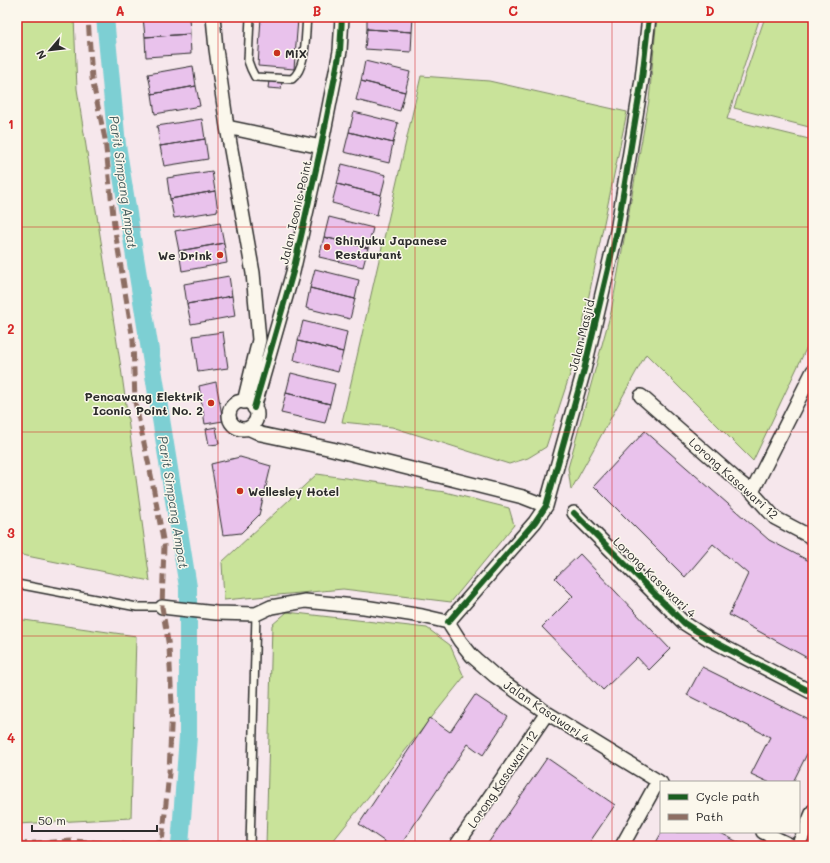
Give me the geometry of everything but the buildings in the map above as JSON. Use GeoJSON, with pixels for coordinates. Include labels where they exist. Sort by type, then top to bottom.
{"type":"FeatureCollection","features":[{"type":"Feature","properties":{"kind":"street"},"geometry":{"type":"LineString","coordinates":[[213,17],[227,127],[253,273],[259,340],[249,405]]}},
{"type":"Feature","properties":{"kind":"street","name":"Jalan Iconic Point"},"geometry":{"type":"LineString","coordinates":[[249,405],[293,272],[321,147],[340,51],[342,17]]}},
{"type":"Feature","properties":{"kind":"street","name":"Jalan Masjid"},"geometry":{"type":"LineString","coordinates":[[448,622],[536,522],[546,506],[584,370],[617,231],[642,79],[649,17]]}},
{"type":"Feature","properties":{"kind":"street"},"geometry":{"type":"LineString","coordinates":[[227,127],[321,147]]}},
{"type":"Feature","properties":{"kind":"street"},"geometry":{"type":"LineString","coordinates":[[752,492],[813,371]]}},
{"type":"Feature","properties":{"kind":"street","name":"Lorong Kasawari 12"},"geometry":{"type":"LineString","coordinates":[[642,396],[752,492],[775,518],[813,538]]}},
{"type":"Feature","properties":{"kind":"street"},"geometry":{"type":"LineString","coordinates":[[248,428],[255,422],[256,412],[249,405],[240,402],[232,406],[229,420],[239,429],[248,428],[261,434],[523,497],[546,506]]}},
{"type":"Feature","properties":{"kind":"street","name":"Lorong Kasawari 4"},"geometry":{"type":"LineString","coordinates":[[574,513],[684,622],[709,639],[813,693]]}},
{"type":"Feature","properties":{"kind":"street"},"geometry":{"type":"LineString","coordinates":[[167,607],[216,613],[256,614],[271,607],[304,601],[364,607],[422,616],[448,622]]}},
{"type":"Feature","properties":{"kind":"street","name":"Jalan Kasawari 4"},"geometry":{"type":"LineString","coordinates":[[448,622],[472,656],[495,676],[547,713],[659,782]]}},
{"type":"Feature","properties":{"kind":"street","name":"Lorong Kasawari 12"},"geometry":{"type":"LineString","coordinates":[[456,846],[547,713]]}},
{"type":"Feature","properties":{"kind":"street"},"geometry":{"type":"LineString","coordinates":[[625,845],[659,782]]}},
{"type":"Feature","properties":{"kind":"street"},"geometry":{"type":"LineString","coordinates":[[798,846],[813,811]]}},
{"type":"Feature","properties":{"kind":"street"},"geometry":{"type":"LineString","coordinates":[[765,833],[792,846]]}},
{"type":"Feature","properties":{"kind":"lane"},"geometry":{"type":"LineString","coordinates":[[250,17],[248,62],[255,77],[292,79],[297,75],[302,63],[307,17]]}},
{"type":"Feature","properties":{"kind":"lane"},"geometry":{"type":"LineString","coordinates":[[17,584],[137,607],[167,607]]}},
{"type":"Feature","properties":{"kind":"lane"},"geometry":{"type":"LineString","coordinates":[[250,846],[256,614]]}},
{"type":"Feature","properties":{"kind":"green space"},"geometry":{"type":"Polygon","coordinates":[[[17,17],[74,17],[77,89],[121,368],[150,581],[17,554],[17,17]]]}},
{"type":"Feature","properties":{"kind":"green space"},"geometry":{"type":"Polygon","coordinates":[[[657,17],[760,17],[727,119],[813,140],[813,334],[753,461],[646,354],[571,490],[568,468],[611,312],[649,100],[657,17]]]}},
{"type":"Feature","properties":{"kind":"green space"},"geometry":{"type":"Polygon","coordinates":[[[765,17],[813,17],[813,128],[734,108],[765,17]]]}},
{"type":"Feature","properties":{"kind":"green space"},"geometry":{"type":"Polygon","coordinates":[[[421,76],[489,81],[627,112],[577,353],[546,447],[528,458],[509,464],[392,427],[342,422],[421,76]]]}},
{"type":"Feature","properties":{"kind":"green space"},"geometry":{"type":"Polygon","coordinates":[[[317,474],[445,492],[509,508],[514,525],[451,602],[343,589],[224,600],[222,562],[317,474]]]}},
{"type":"Feature","properties":{"kind":"green space"},"geometry":{"type":"Polygon","coordinates":[[[287,612],[427,628],[450,645],[464,677],[329,846],[266,846],[272,625],[287,612]]]}},
{"type":"Feature","properties":{"kind":"green space"},"geometry":{"type":"Polygon","coordinates":[[[17,619],[136,636],[131,818],[17,824],[17,619]]]}},
{"type":"Feature","properties":{"kind":"waterway","name":"Parit Simpang Ampat"},"geometry":{"type":"LineString","coordinates":[[105,17],[117,145],[188,587],[188,736],[180,846]]}},
{"type":"Feature","properties":{"kind":"marked path"},"geometry":{"type":"LineString","coordinates":[[17,844],[73,841],[133,845],[162,843],[169,773],[172,705],[169,647],[162,607],[164,545],[135,402],[133,340],[114,225],[105,139],[92,79],[88,17]]}},
{"type":"Feature","properties":{"kind":"cycle path"},"geometry":{"type":"LineString","coordinates":[[254,408],[293,272],[321,147],[340,51],[342,17]]}},
{"type":"Feature","properties":{"kind":"cycle path"},"geometry":{"type":"LineString","coordinates":[[448,622],[535,522],[546,506],[584,370],[617,231],[642,79],[649,17]]}},
{"type":"Feature","properties":{"kind":"cycle path"},"geometry":{"type":"LineString","coordinates":[[574,513],[684,623],[709,639],[813,693]]}},
{"type":"Feature","properties":{"kind":"place","name":"MiX"},"geometry":{"type":"Point","coordinates":[277,53]}},
{"type":"Feature","properties":{"kind":"place","name":"Shinjuku Japanese Restaurant"},"geometry":{"type":"Point","coordinates":[327,247]}},
{"type":"Feature","properties":{"kind":"place","name":"We Drink"},"geometry":{"type":"Point","coordinates":[220,255]}},
{"type":"Feature","properties":{"kind":"place","name":"Pencawang Elektrik Iconic Point No. 2"},"geometry":{"type":"Point","coordinates":[211,403]}},
{"type":"Feature","properties":{"kind":"place","name":"Wellesley Hotel"},"geometry":{"type":"Point","coordinates":[240,491]}}]}
